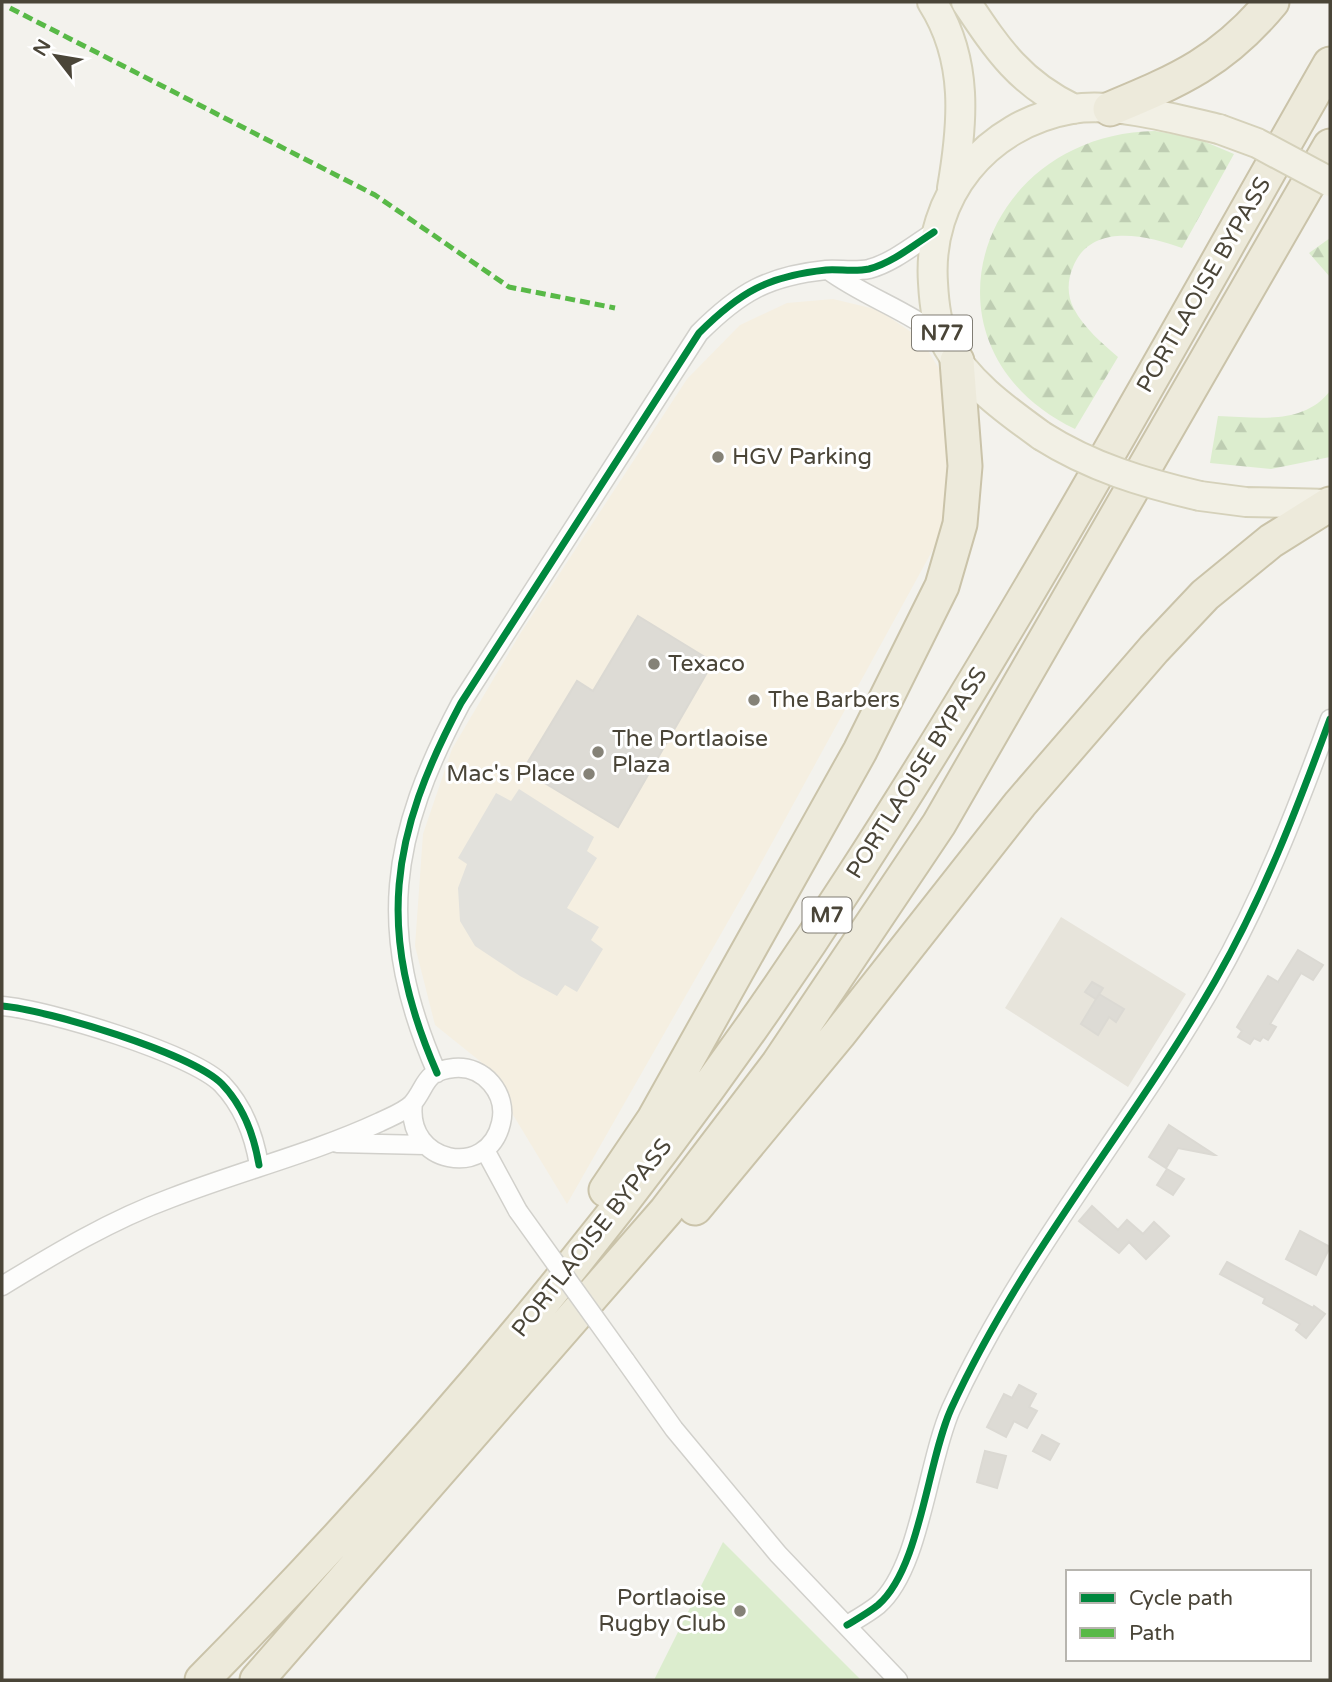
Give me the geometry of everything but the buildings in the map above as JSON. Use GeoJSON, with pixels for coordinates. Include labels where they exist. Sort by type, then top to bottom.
{"type":"FeatureCollection","features":[{"type":"Feature","properties":{"kind":"highway"},"geometry":{"type":"LineString","coordinates":[[1110,109],[1195,72],[1235,43],[1272,2]]}},
{"type":"Feature","properties":{"kind":"highway","name":"PORTLAOISE BYPASS"},"geometry":{"type":"LineString","coordinates":[[202,1680],[482,1378],[615,1214],[730,1057],[851,880],[978,675],[1330,64]]}},
{"type":"Feature","properties":{"kind":"highway","name":"PORTLAOISE BYPASS"},"geometry":{"type":"LineString","coordinates":[[257,1680],[666,1211],[778,1063],[939,824],[1330,146]]}},
{"type":"Feature","properties":{"kind":"highway","name":"M7"},"geometry":{"type":"LineString","coordinates":[[236,1645],[513,1312],[597,1203],[654,1119],[860,751],[942,586],[960,524],[965,466],[950,350]]}},
{"type":"Feature","properties":{"kind":"highway"},"geometry":{"type":"LineString","coordinates":[[262,1680],[358,1591],[661,1249],[839,1034],[1020,804],[1154,649],[1205,595],[1271,541],[1330,504]]}},
{"type":"Feature","properties":{"kind":"main road","name":"N77"},"geometry":{"type":"LineString","coordinates":[[932,2],[946,23],[959,69],[962,127],[951,191],[934,232],[932,264],[934,307],[950,350],[1004,409],[1075,457],[1109,470],[1200,496],[1246,502],[1330,504]]}},
{"type":"Feature","properties":{"kind":"main road","name":"N77"},"geometry":{"type":"LineString","coordinates":[[966,2],[1019,74],[1047,96],[1074,109]]}},
{"type":"Feature","properties":{"kind":"main road","name":"N77"},"geometry":{"type":"LineString","coordinates":[[951,191],[989,148],[1018,128],[1043,116],[1074,109],[1110,109],[1219,129],[1257,143],[1330,182]]}},
{"type":"Feature","properties":{"kind":"street"},"geometry":{"type":"LineString","coordinates":[[437,1073],[414,1018],[400,943],[397,901],[400,857],[413,809],[436,751],[509,624],[699,333],[728,304],[755,286],[796,274],[868,269],[900,255],[934,232]]}},
{"type":"Feature","properties":{"kind":"street"},"geometry":{"type":"LineString","coordinates":[[828,270],[858,292],[884,300],[911,314],[950,350]]}},
{"type":"Feature","properties":{"kind":"street"},"geometry":{"type":"LineString","coordinates":[[847,1625],[879,1604],[901,1576],[913,1546],[940,1436],[978,1353],[1066,1209],[1214,982],[1256,905],[1330,719]]}},
{"type":"Feature","properties":{"kind":"street"},"geometry":{"type":"LineString","coordinates":[[2,1006],[56,1016],[199,1066],[222,1084],[239,1106],[251,1131],[259,1165]]}},
{"type":"Feature","properties":{"kind":"street"},"geometry":{"type":"LineString","coordinates":[[2,1286],[81,1238],[167,1199],[259,1165],[330,1143],[397,1114],[413,1103],[421,1087],[437,1073],[451,1068],[481,1074],[495,1088],[502,1117],[497,1135],[485,1150],[457,1159],[439,1155],[425,1145],[415,1130],[413,1103]]}},
{"type":"Feature","properties":{"kind":"street"},"geometry":{"type":"LineString","coordinates":[[330,1143],[401,1142],[425,1145]]}},
{"type":"Feature","properties":{"kind":"street"},"geometry":{"type":"LineString","coordinates":[[485,1150],[518,1211],[674,1429],[778,1554],[898,1680]]}},
{"type":"Feature","properties":{"kind":"shaded area"},"geometry":{"type":"Polygon","coordinates":[[[833,299],[879,310],[921,339],[941,372],[951,456],[942,533],[750,883],[567,1204],[481,1062],[435,1025],[415,946],[423,834],[452,749],[520,634],[687,379],[740,325],[787,303],[833,299]]]}},
{"type":"Feature","properties":{"kind":"shaded area"},"geometry":{"type":"Polygon","coordinates":[[[519,789],[594,837],[587,851],[597,858],[567,908],[599,927],[591,940],[603,949],[577,992],[565,985],[557,996],[520,976],[475,946],[460,921],[458,888],[467,864],[458,858],[496,793],[511,801],[519,789]]]}},
{"type":"Feature","properties":{"kind":"shaded area"},"geometry":{"type":"Polygon","coordinates":[[[1061,917],[1186,994],[1128,1087],[1005,1008],[1061,917]]]}},
{"type":"Feature","properties":{"kind":"green space"},"geometry":{"type":"Polygon","coordinates":[[[1155,131],[1196,138],[1234,154],[1182,248],[1152,239],[1121,236],[1093,243],[1081,253],[1070,278],[1070,299],[1088,329],[1118,357],[1075,429],[1023,393],[992,349],[980,300],[986,251],[1008,205],[1044,167],[1094,141],[1155,131]]]}},
{"type":"Feature","properties":{"kind":"green space"},"geometry":{"type":"Polygon","coordinates":[[[1330,238],[1330,277],[1309,253],[1330,238]]]}},
{"type":"Feature","properties":{"kind":"green space"},"geometry":{"type":"Polygon","coordinates":[[[1330,391],[1330,457],[1271,469],[1210,463],[1218,416],[1263,418],[1293,415],[1319,402],[1330,391]]]}},
{"type":"Feature","properties":{"kind":"green space","name":"Portlaoise Rugby Club"},"geometry":{"type":"Polygon","coordinates":[[[723,1542],[861,1680],[654,1680],[723,1542]]]}},
{"type":"Feature","properties":{"kind":"marked path"},"geometry":{"type":"LineString","coordinates":[[10,8],[375,195],[509,287],[615,308]]}},
{"type":"Feature","properties":{"kind":"cycle path"},"geometry":{"type":"LineString","coordinates":[[437,1073],[417,1022],[405,974],[399,929],[399,885],[406,841],[419,797],[437,751],[461,703],[699,333],[728,307],[756,288],[806,273],[869,269],[894,258],[934,232]]}},
{"type":"Feature","properties":{"kind":"cycle path"},"geometry":{"type":"LineString","coordinates":[[847,1625],[878,1605],[904,1567],[943,1431],[979,1353],[1043,1245],[1149,1088],[1215,981],[1249,917],[1278,852],[1330,719]]}},
{"type":"Feature","properties":{"kind":"cycle path"},"geometry":{"type":"LineString","coordinates":[[2,1006],[84,1024],[151,1047],[206,1072],[222,1084],[242,1111],[251,1132],[259,1165]]}},
{"type":"Feature","properties":{"kind":"place","name":"HGV Parking"},"geometry":{"type":"Point","coordinates":[718,457]}},
{"type":"Feature","properties":{"kind":"place","name":"Texaco"},"geometry":{"type":"Point","coordinates":[654,664]}},
{"type":"Feature","properties":{"kind":"place","name":"The Barbers"},"geometry":{"type":"Point","coordinates":[754,700]}},
{"type":"Feature","properties":{"kind":"place","name":"The Portlaoise Plaza"},"geometry":{"type":"Point","coordinates":[598,752]}},
{"type":"Feature","properties":{"kind":"place","name":"Mac's Place"},"geometry":{"type":"Point","coordinates":[589,774]}},
{"type":"Feature","properties":{"kind":"place","name":"Portlaoise Rugby Club"},"geometry":{"type":"Point","coordinates":[740,1611]}}]}
